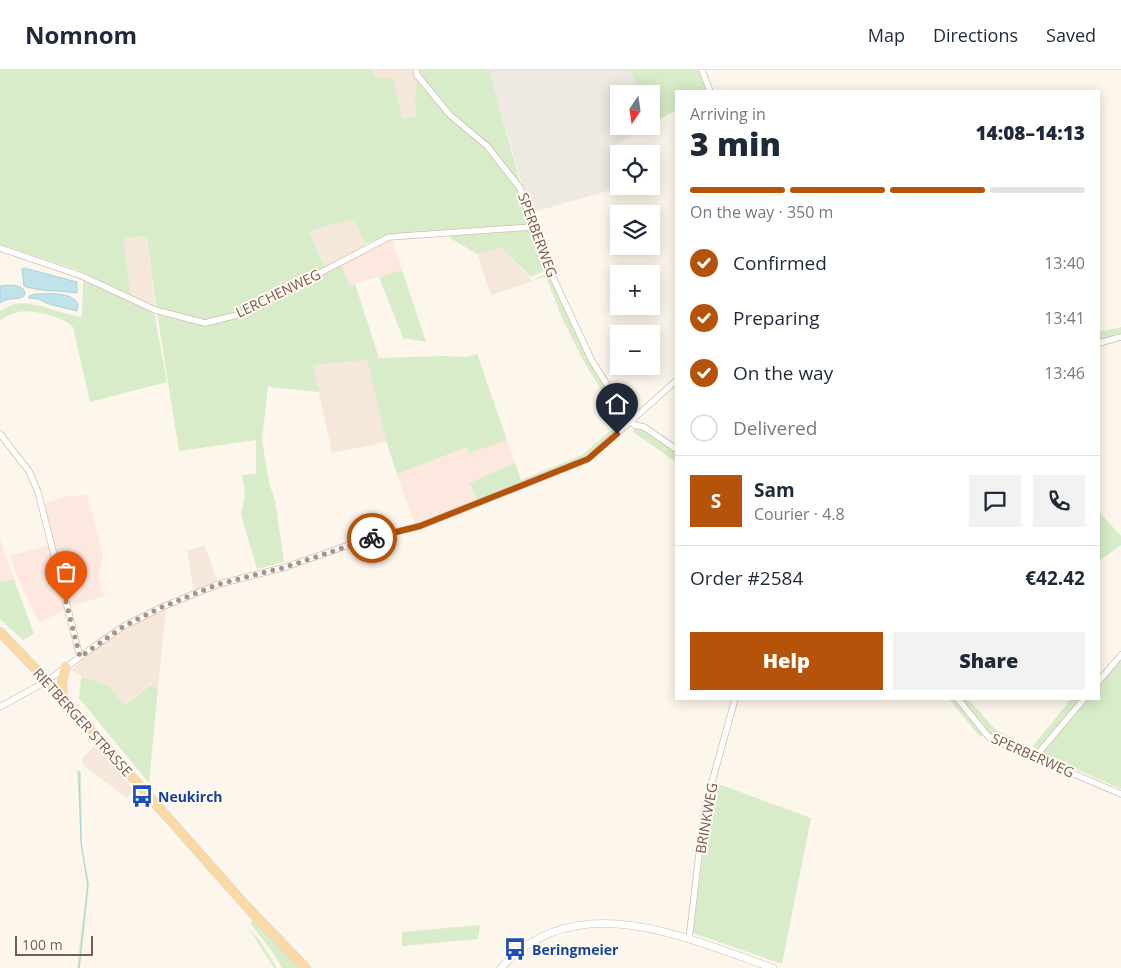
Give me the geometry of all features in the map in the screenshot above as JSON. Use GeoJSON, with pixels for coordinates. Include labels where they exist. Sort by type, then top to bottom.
{"type":"FeatureCollection","features":[{"type":"Feature","properties":{"kind":"main road","name":"RIETBERGER STRASSE"},"geometry":{"type":"LineString","coordinates":[[0,632],[47,681],[248,908],[306,968]]}},
{"type":"Feature","properties":{"kind":"main road"},"geometry":{"type":"LineString","coordinates":[[63,699],[62,680],[66,667]]}},
{"type":"Feature","properties":{"kind":"street","name":"SPERBERWEG"},"geometry":{"type":"LineString","coordinates":[[416,70],[417,75],[450,115],[487,146],[520,188],[532,227],[550,271],[592,361],[631,422]]}},
{"type":"Feature","properties":{"kind":"street"},"geometry":{"type":"LineString","coordinates":[[702,70],[710,90]]}},
{"type":"Feature","properties":{"kind":"street","name":"LERCHENWEG"},"geometry":{"type":"LineString","coordinates":[[0,248],[82,276],[155,310],[205,323],[241,314],[389,238],[532,227]]}},
{"type":"Feature","properties":{"kind":"street"},"geometry":{"type":"LineString","coordinates":[[1100,343],[1121,337]]}},
{"type":"Feature","properties":{"kind":"street"},"geometry":{"type":"LineString","coordinates":[[0,707],[47,681],[124,626],[162,607],[219,584],[286,567],[363,540],[420,526],[588,459],[675,382]]}},
{"type":"Feature","properties":{"kind":"street"},"geometry":{"type":"LineString","coordinates":[[639,415],[644,427]]}},
{"type":"Feature","properties":{"kind":"street"},"geometry":{"type":"LineString","coordinates":[[631,422],[634,425],[644,427],[675,448]]}},
{"type":"Feature","properties":{"kind":"street"},"geometry":{"type":"LineString","coordinates":[[0,434],[29,471],[38,492],[80,657]]}},
{"type":"Feature","properties":{"kind":"street"},"geometry":{"type":"LineString","coordinates":[[1100,680],[1121,654]]}},
{"type":"Feature","properties":{"kind":"street","name":"BRINKWEG"},"geometry":{"type":"LineString","coordinates":[[689,939],[704,811],[735,700]]}},
{"type":"Feature","properties":{"kind":"street","name":"SPERBERWEG"},"geometry":{"type":"LineString","coordinates":[[959,700],[987,735],[1121,794]]}},
{"type":"Feature","properties":{"kind":"street"},"geometry":{"type":"LineString","coordinates":[[1035,757],[1083,700]]}},
{"type":"Feature","properties":{"kind":"street"},"geometry":{"type":"LineString","coordinates":[[501,968],[510,958],[549,933],[581,924],[609,923],[626,924],[689,939],[773,968]]}},
{"type":"Feature","properties":{"kind":"shaded area"},"geometry":{"type":"Polygon","coordinates":[[[372,70],[414,70],[418,78],[414,100],[417,116],[402,118],[393,78],[375,78],[372,70]]]}},
{"type":"Feature","properties":{"kind":"shaded area"},"geometry":{"type":"Polygon","coordinates":[[[489,70],[629,70],[636,85],[610,85],[610,135],[632,135],[615,145],[610,145],[610,190],[530,213],[489,70]]]}},
{"type":"Feature","properties":{"kind":"shaded area"},"geometry":{"type":"Polygon","coordinates":[[[354,219],[366,246],[326,268],[309,232],[354,219]]]}},
{"type":"Feature","properties":{"kind":"shaded area"},"geometry":{"type":"Polygon","coordinates":[[[147,236],[155,308],[131,297],[122,238],[147,236]]]}},
{"type":"Feature","properties":{"kind":"shaded area"},"geometry":{"type":"Polygon","coordinates":[[[392,240],[402,270],[349,285],[341,263],[378,244],[392,240]]]}},
{"type":"Feature","properties":{"kind":"shaded area"},"geometry":{"type":"Polygon","coordinates":[[[501,248],[533,281],[491,295],[477,254],[501,248]]]}},
{"type":"Feature","properties":{"kind":"shaded area"},"geometry":{"type":"Polygon","coordinates":[[[367,360],[386,442],[332,453],[313,365],[367,360]]]}},
{"type":"Feature","properties":{"kind":"shaded area"},"geometry":{"type":"Polygon","coordinates":[[[507,440],[515,463],[469,483],[479,502],[415,525],[397,474],[467,446],[470,453],[507,440]]]}},
{"type":"Feature","properties":{"kind":"shaded area"},"geometry":{"type":"Polygon","coordinates":[[[87,495],[103,554],[98,576],[104,596],[75,605],[39,623],[23,590],[10,556],[53,544],[42,504],[68,496],[87,495]]]}},
{"type":"Feature","properties":{"kind":"shaded area"},"geometry":{"type":"Polygon","coordinates":[[[0,539],[14,579],[0,582],[0,539]]]}},
{"type":"Feature","properties":{"kind":"shaded area"},"geometry":{"type":"Polygon","coordinates":[[[205,546],[217,581],[194,591],[187,550],[205,546]]]}},
{"type":"Feature","properties":{"kind":"shaded area"},"geometry":{"type":"Polygon","coordinates":[[[166,609],[158,688],[150,684],[125,706],[109,686],[83,677],[71,670],[98,647],[136,624],[166,609]]]}},
{"type":"Feature","properties":{"kind":"shaded area"},"geometry":{"type":"Polygon","coordinates":[[[94,746],[134,789],[127,798],[83,765],[82,759],[94,746]]]}},
{"type":"Feature","properties":{"kind":"green space"},"geometry":{"type":"Polygon","coordinates":[[[0,70],[372,70],[375,78],[393,78],[402,118],[417,116],[414,100],[419,73],[417,70],[489,70],[521,185],[519,187],[527,222],[525,226],[389,235],[365,244],[354,219],[326,226],[309,232],[325,267],[290,287],[341,263],[349,285],[355,284],[379,358],[466,357],[477,354],[507,440],[470,453],[467,447],[397,474],[386,441],[367,360],[313,365],[319,392],[268,387],[262,440],[269,483],[275,500],[284,562],[257,569],[241,515],[245,494],[242,475],[256,474],[256,440],[179,451],[147,236],[123,238],[131,295],[78,270],[0,244],[0,70]]]}},
{"type":"Feature","properties":{"kind":"green space"},"geometry":{"type":"Polygon","coordinates":[[[629,70],[698,70],[707,90],[675,90],[675,111],[660,119],[660,85],[636,85],[629,70]]]}},
{"type":"Feature","properties":{"kind":"green space"},"geometry":{"type":"Polygon","coordinates":[[[531,230],[548,269],[531,277],[501,248],[477,254],[449,236],[531,230]]]}},
{"type":"Feature","properties":{"kind":"green space"},"geometry":{"type":"Polygon","coordinates":[[[402,270],[426,342],[403,338],[379,277],[402,270]]]}},
{"type":"Feature","properties":{"kind":"green space"},"geometry":{"type":"Polygon","coordinates":[[[549,273],[567,313],[628,421],[586,458],[479,502],[469,483],[515,463],[521,480],[582,455],[617,425],[619,419],[584,362],[562,318],[546,277],[532,280],[549,273]]]}},
{"type":"Feature","properties":{"kind":"green space"},"geometry":{"type":"Polygon","coordinates":[[[83,279],[154,312],[167,382],[90,402],[73,327],[55,317],[24,311],[9,315],[0,320],[0,311],[12,305],[23,303],[82,317],[83,279]]]}},
{"type":"Feature","properties":{"kind":"green space"},"geometry":{"type":"Polygon","coordinates":[[[1121,327],[1121,334],[1100,340],[1100,332],[1121,327]]]}},
{"type":"Feature","properties":{"kind":"green space"},"geometry":{"type":"Polygon","coordinates":[[[635,427],[643,429],[675,451],[675,461],[633,432],[635,427]]]}},
{"type":"Feature","properties":{"kind":"green space"},"geometry":{"type":"Polygon","coordinates":[[[1100,513],[1121,536],[1121,545],[1100,560],[1100,513]]]}},
{"type":"Feature","properties":{"kind":"green space"},"geometry":{"type":"Polygon","coordinates":[[[14,579],[34,634],[23,640],[0,619],[0,582],[14,579]]]}},
{"type":"Feature","properties":{"kind":"green space"},"geometry":{"type":"Polygon","coordinates":[[[1121,657],[1121,789],[1046,756],[1046,753],[1041,752],[1085,700],[1100,700],[1100,682],[1121,657]]]}},
{"type":"Feature","properties":{"kind":"green space"},"geometry":{"type":"Polygon","coordinates":[[[83,677],[109,686],[125,706],[150,685],[158,688],[149,783],[79,698],[81,678],[83,677]]]}},
{"type":"Feature","properties":{"kind":"green space"},"geometry":{"type":"Polygon","coordinates":[[[950,700],[957,700],[984,735],[980,737],[950,700]]]}},
{"type":"Feature","properties":{"kind":"green space"},"geometry":{"type":"Polygon","coordinates":[[[961,700],[969,700],[995,729],[1032,749],[1029,753],[989,734],[961,700]]]}},
{"type":"Feature","properties":{"kind":"green space"},"geometry":{"type":"Polygon","coordinates":[[[1070,700],[1081,700],[1038,750],[1033,746],[1070,700]]]}},
{"type":"Feature","properties":{"kind":"green space"},"geometry":{"type":"Polygon","coordinates":[[[77,770],[81,772],[82,845],[89,884],[80,968],[77,968],[87,884],[81,844],[77,770]]]}},
{"type":"Feature","properties":{"kind":"green space"},"geometry":{"type":"Polygon","coordinates":[[[716,783],[811,818],[782,964],[693,933],[708,812],[716,783]]]}},
{"type":"Feature","properties":{"kind":"green space"},"geometry":{"type":"Polygon","coordinates":[[[253,920],[299,968],[282,968],[274,954],[250,923],[253,920]]]}},
{"type":"Feature","properties":{"kind":"green space"},"geometry":{"type":"Polygon","coordinates":[[[480,925],[478,939],[402,946],[402,932],[480,925]]]}},
{"type":"Feature","properties":{"kind":"green space"},"geometry":{"type":"Polygon","coordinates":[[[247,926],[260,941],[277,968],[274,968],[247,926]]]}},
{"type":"Feature","properties":{"kind":"water"},"geometry":{"type":"Polygon","coordinates":[[[22,269],[77,282],[77,293],[24,286],[22,269]]]}},
{"type":"Feature","properties":{"kind":"water"},"geometry":{"type":"Polygon","coordinates":[[[14,285],[22,288],[25,292],[24,296],[0,303],[0,286],[14,285]]]}},
{"type":"Feature","properties":{"kind":"water"},"geometry":{"type":"Polygon","coordinates":[[[35,294],[58,294],[74,299],[78,303],[77,311],[29,298],[29,296],[35,294]]]}},
{"type":"Feature","properties":{"kind":"waterway"},"geometry":{"type":"LineString","coordinates":[[79,773],[81,844],[88,885],[79,968]]}},
{"type":"Feature","properties":{"kind":"way so far"},"geometry":{"type":"LineString","coordinates":[[66,602],[80,657],[124,626],[162,607],[219,584],[286,567],[372,538]]}},
{"type":"Feature","properties":{"kind":"place","name":"Neukirch"},"geometry":{"type":"Point","coordinates":[142,796]}},
{"type":"Feature","properties":{"kind":"place","name":"Beringmeier"},"geometry":{"type":"Point","coordinates":[515,949]}},
{"type":"Feature","properties":{"kind":"route"},"geometry":{"type":"LineString","coordinates":[[372,538],[420,526],[588,459],[617,434]]}}]}
